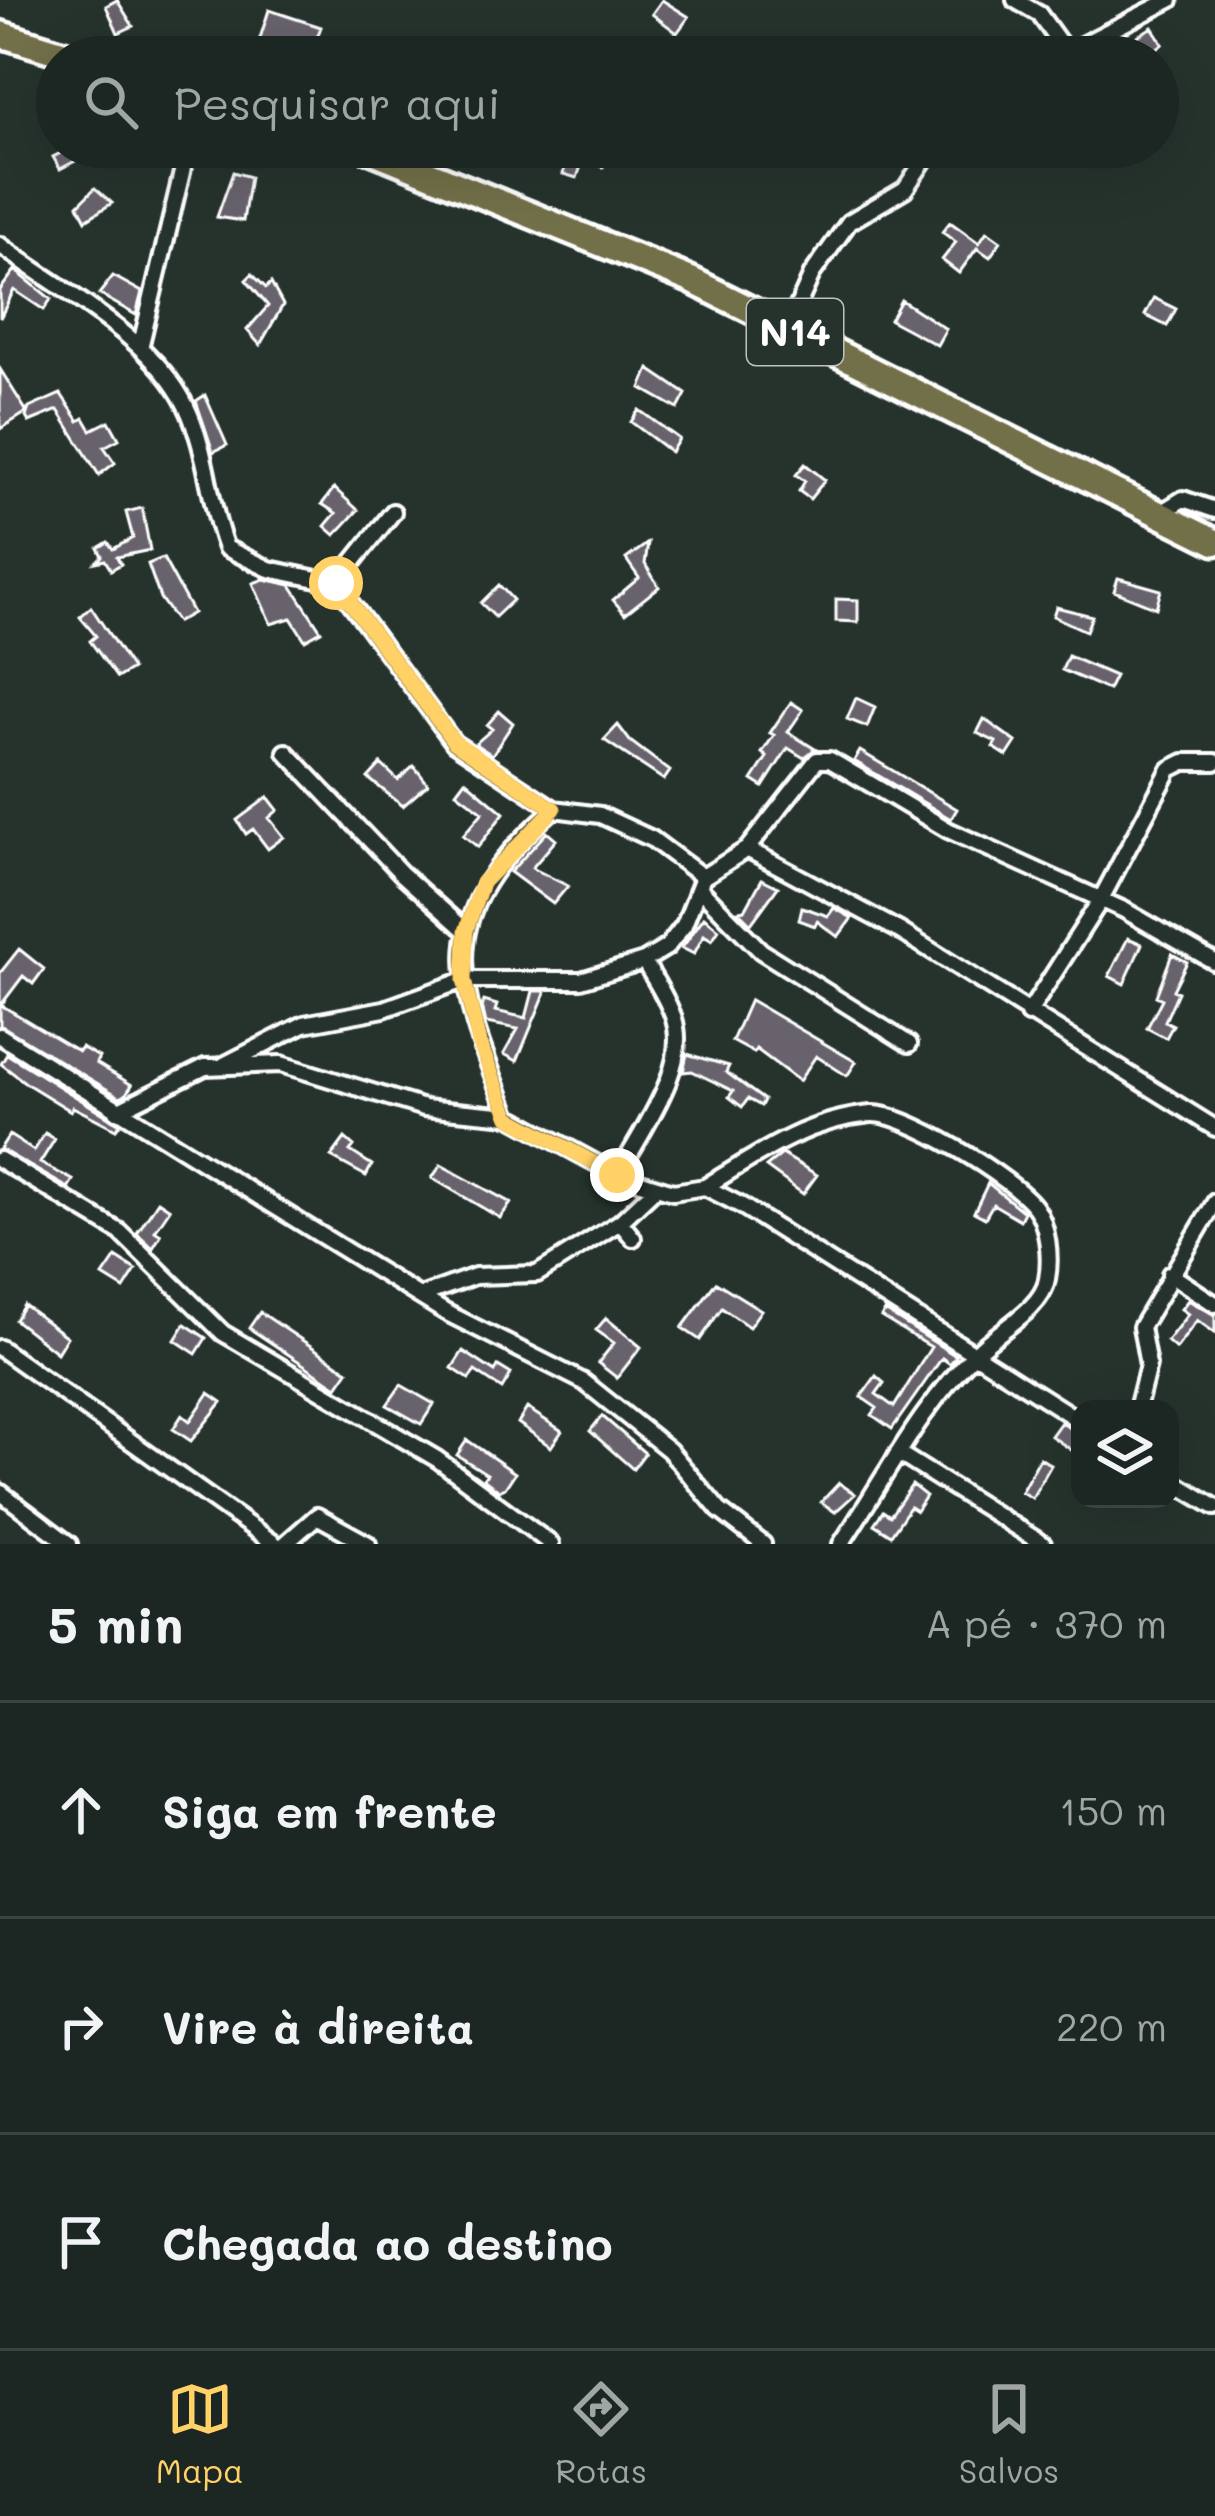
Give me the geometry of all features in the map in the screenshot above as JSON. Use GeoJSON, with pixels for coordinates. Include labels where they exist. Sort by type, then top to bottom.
{"type":"FeatureCollection","features":[{"type":"Feature","properties":{"kind":"main road"},"geometry":{"type":"LineString","coordinates":[[0,34],[36,45]]}},
{"type":"Feature","properties":{"kind":"main road","name":"N14"},"geometry":{"type":"LineString","coordinates":[[417,168],[606,242],[1215,542]]}},
{"type":"Feature","properties":{"kind":"street"},"geometry":{"type":"LineString","coordinates":[[1015,0],[1039,14],[1052,36]]}},
{"type":"Feature","properties":{"kind":"street"},"geometry":{"type":"LineString","coordinates":[[1100,36],[1170,0]]}},
{"type":"Feature","properties":{"kind":"street"},"geometry":{"type":"LineString","coordinates":[[141,344],[183,168]]}},
{"type":"Feature","properties":{"kind":"street"},"geometry":{"type":"LineString","coordinates":[[788,328],[812,274],[849,222],[905,189],[919,168]]}},
{"type":"Feature","properties":{"kind":"street"},"geometry":{"type":"LineString","coordinates":[[0,245],[141,344],[186,406],[226,548],[268,569],[336,583],[454,742],[554,809],[600,815],[652,839],[702,884],[761,951],[909,1044]]}},
{"type":"Feature","properties":{"kind":"street"},"geometry":{"type":"LineString","coordinates":[[1159,514],[1183,499],[1215,510]]}},
{"type":"Feature","properties":{"kind":"street"},"geometry":{"type":"LineString","coordinates":[[336,583],[393,512]]}},
{"type":"Feature","properties":{"kind":"street"},"geometry":{"type":"LineString","coordinates":[[286,752],[402,874],[466,931]]}},
{"type":"Feature","properties":{"kind":"street"},"geometry":{"type":"LineString","coordinates":[[224,1065],[304,1024],[384,1009],[464,980],[581,980],[644,961],[667,947],[702,884],[748,849],[817,760],[830,760],[948,830],[1100,901],[1215,962]]}},
{"type":"Feature","properties":{"kind":"street"},"geometry":{"type":"LineString","coordinates":[[1028,1014],[1100,901],[1170,769],[1184,762],[1215,762]]}},
{"type":"Feature","properties":{"kind":"street"},"geometry":{"type":"LineString","coordinates":[[509,1117],[479,1042],[464,980],[466,931],[482,883],[554,809]]}},
{"type":"Feature","properties":{"kind":"street"},"geometry":{"type":"LineString","coordinates":[[748,849],[900,931],[1215,1128]]}},
{"type":"Feature","properties":{"kind":"street"},"geometry":{"type":"LineString","coordinates":[[617,1175],[665,1085],[677,1041],[675,1020],[644,961]]}},
{"type":"Feature","properties":{"kind":"street"},"geometry":{"type":"LineString","coordinates":[[0,1036],[420,1296],[584,1382],[669,1450],[719,1510],[763,1544]]}},
{"type":"Feature","properties":{"kind":"street"},"geometry":{"type":"LineString","coordinates":[[117,1111],[190,1072],[224,1065],[281,1064],[424,1108],[509,1117],[617,1175],[655,1189],[705,1187],[782,1138],[863,1115],[899,1118],[945,1141],[1036,1208],[1047,1240],[1047,1280],[1041,1296],[976,1352],[898,1453],[841,1544]]}},
{"type":"Feature","properties":{"kind":"street"},"geometry":{"type":"LineString","coordinates":[[0,1160],[120,1232],[223,1333],[437,1459],[539,1541]]}},
{"type":"Feature","properties":{"kind":"street"},"geometry":{"type":"LineString","coordinates":[[705,1187],[782,1228],[1071,1415]]}},
{"type":"Feature","properties":{"kind":"street"},"geometry":{"type":"LineString","coordinates":[[420,1296],[475,1276],[536,1274],[620,1222],[655,1189]]}},
{"type":"Feature","properties":{"kind":"street"},"geometry":{"type":"LineString","coordinates":[[1139,1400],[1148,1365],[1141,1328],[1170,1274],[1208,1226],[1215,1202]]}},
{"type":"Feature","properties":{"kind":"street"},"geometry":{"type":"LineString","coordinates":[[620,1222],[633,1238]]}},
{"type":"Feature","properties":{"kind":"street"},"geometry":{"type":"LineString","coordinates":[[1170,1274],[1215,1304]]}},
{"type":"Feature","properties":{"kind":"street"},"geometry":{"type":"LineString","coordinates":[[0,1348],[274,1544]]}},
{"type":"Feature","properties":{"kind":"street"},"geometry":{"type":"LineString","coordinates":[[898,1453],[1043,1544]]}},
{"type":"Feature","properties":{"kind":"street"},"geometry":{"type":"LineString","coordinates":[[1179,1485],[1215,1507]]}},
{"type":"Feature","properties":{"kind":"street"},"geometry":{"type":"LineString","coordinates":[[0,1492],[69,1544]]}},
{"type":"Feature","properties":{"kind":"street"},"geometry":{"type":"LineString","coordinates":[[285,1544],[317,1516],[368,1544]]}},
{"type":"Feature","properties":{"kind":"building"},"geometry":{"type":"Polygon","coordinates":[[[117,0],[133,26],[118,33],[106,6],[117,0]]]}},
{"type":"Feature","properties":{"kind":"building"},"geometry":{"type":"Polygon","coordinates":[[[662,0],[689,17],[677,33],[652,14],[662,0]]]}},
{"type":"Feature","properties":{"kind":"building"},"geometry":{"type":"Polygon","coordinates":[[[269,10],[321,27],[318,36],[261,36],[269,10]]]}},
{"type":"Feature","properties":{"kind":"building"},"geometry":{"type":"Polygon","coordinates":[[[1152,27],[1158,36],[1138,36],[1152,27]]]}},
{"type":"Feature","properties":{"kind":"building"},"geometry":{"type":"Polygon","coordinates":[[[565,168],[580,168],[577,178],[563,174],[565,168]]]}},
{"type":"Feature","properties":{"kind":"building"},"geometry":{"type":"Polygon","coordinates":[[[233,172],[250,177],[243,221],[217,217],[233,172]]]}},
{"type":"Feature","properties":{"kind":"building"},"geometry":{"type":"Polygon","coordinates":[[[95,188],[112,203],[86,220],[78,205],[95,188]]]}},
{"type":"Feature","properties":{"kind":"building"},"geometry":{"type":"Polygon","coordinates":[[[950,222],[979,243],[987,231],[1001,241],[990,257],[977,248],[959,273],[942,260],[956,242],[942,232],[950,222]]]}},
{"type":"Feature","properties":{"kind":"building"},"geometry":{"type":"Polygon","coordinates":[[[15,270],[51,299],[44,310],[14,290],[0,318],[0,290],[15,270]]]}},
{"type":"Feature","properties":{"kind":"building"},"geometry":{"type":"Polygon","coordinates":[[[252,274],[266,288],[271,283],[283,305],[260,345],[247,330],[268,306],[246,280],[252,274]]]}},
{"type":"Feature","properties":{"kind":"building"},"geometry":{"type":"Polygon","coordinates":[[[113,276],[142,292],[136,315],[99,294],[113,276]]]}},
{"type":"Feature","properties":{"kind":"building"},"geometry":{"type":"Polygon","coordinates":[[[1154,298],[1176,309],[1167,326],[1145,315],[1154,298]]]}},
{"type":"Feature","properties":{"kind":"building"},"geometry":{"type":"Polygon","coordinates":[[[901,300],[946,329],[937,345],[890,320],[901,300]]]}},
{"type":"Feature","properties":{"kind":"building"},"geometry":{"type":"Polygon","coordinates":[[[0,369],[27,412],[0,429],[0,369]]]}},
{"type":"Feature","properties":{"kind":"building"},"geometry":{"type":"Polygon","coordinates":[[[649,369],[686,394],[678,409],[641,388],[649,369]]]}},
{"type":"Feature","properties":{"kind":"building"},"geometry":{"type":"Polygon","coordinates":[[[61,394],[79,421],[84,418],[91,430],[109,421],[119,439],[104,447],[115,463],[99,475],[58,410],[29,422],[26,417],[29,408],[61,394]]]}},
{"type":"Feature","properties":{"kind":"building"},"geometry":{"type":"Polygon","coordinates":[[[205,395],[227,445],[213,452],[196,401],[205,395]]]}},
{"type":"Feature","properties":{"kind":"building"},"geometry":{"type":"Polygon","coordinates":[[[639,410],[679,439],[671,452],[631,422],[639,410]]]}},
{"type":"Feature","properties":{"kind":"building"},"geometry":{"type":"Polygon","coordinates":[[[805,464],[825,480],[810,499],[799,491],[805,481],[796,475],[805,464]]]}},
{"type":"Feature","properties":{"kind":"building"},"geometry":{"type":"Polygon","coordinates":[[[334,488],[358,510],[335,535],[325,526],[336,513],[322,504],[334,488]]]}},
{"type":"Feature","properties":{"kind":"building"},"geometry":{"type":"Polygon","coordinates":[[[142,508],[150,550],[117,557],[121,564],[111,570],[105,560],[96,562],[102,556],[98,548],[108,542],[113,549],[133,538],[126,512],[142,508]]]}},
{"type":"Feature","properties":{"kind":"building"},"geometry":{"type":"Polygon","coordinates":[[[648,543],[645,564],[659,587],[625,614],[613,600],[639,578],[626,559],[648,543]]]}},
{"type":"Feature","properties":{"kind":"building"},"geometry":{"type":"Polygon","coordinates":[[[163,558],[193,613],[177,622],[160,598],[148,564],[163,558]]]}},
{"type":"Feature","properties":{"kind":"building"},"geometry":{"type":"Polygon","coordinates":[[[1118,578],[1161,590],[1156,608],[1114,591],[1118,578]]]}},
{"type":"Feature","properties":{"kind":"building"},"geometry":{"type":"Polygon","coordinates":[[[264,579],[291,585],[321,631],[305,640],[291,618],[271,624],[253,583],[264,579]]]}},
{"type":"Feature","properties":{"kind":"building"},"geometry":{"type":"Polygon","coordinates":[[[499,585],[513,600],[495,617],[481,603],[499,585]]]}},
{"type":"Feature","properties":{"kind":"building"},"geometry":{"type":"Polygon","coordinates":[[[836,599],[858,600],[858,622],[836,621],[836,599]]]}},
{"type":"Feature","properties":{"kind":"building"},"geometry":{"type":"Polygon","coordinates":[[[91,607],[132,669],[117,678],[90,641],[96,636],[80,617],[91,607]]]}},
{"type":"Feature","properties":{"kind":"building"},"geometry":{"type":"Polygon","coordinates":[[[1056,607],[1092,616],[1086,631],[1053,616],[1056,607]]]}},
{"type":"Feature","properties":{"kind":"building"},"geometry":{"type":"Polygon","coordinates":[[[1068,656],[1115,676],[1108,690],[1062,670],[1068,656]]]}},
{"type":"Feature","properties":{"kind":"building"},"geometry":{"type":"Polygon","coordinates":[[[856,698],[875,707],[867,727],[847,719],[856,698]]]}},
{"type":"Feature","properties":{"kind":"building"},"geometry":{"type":"Polygon","coordinates":[[[791,702],[803,710],[788,732],[815,749],[804,758],[788,748],[763,787],[752,780],[767,757],[762,753],[774,735],[770,733],[791,702]]]}},
{"type":"Feature","properties":{"kind":"building"},"geometry":{"type":"Polygon","coordinates":[[[499,711],[513,723],[492,755],[475,744],[492,729],[487,725],[499,711]]]}},
{"type":"Feature","properties":{"kind":"building"},"geometry":{"type":"Polygon","coordinates":[[[984,719],[1016,742],[1007,756],[993,747],[996,742],[977,733],[984,719]]]}},
{"type":"Feature","properties":{"kind":"building"},"geometry":{"type":"Polygon","coordinates":[[[618,725],[630,741],[670,771],[664,780],[604,740],[618,725]]]}},
{"type":"Feature","properties":{"kind":"building"},"geometry":{"type":"Polygon","coordinates":[[[860,751],[957,809],[951,819],[854,761],[860,751]]]}},
{"type":"Feature","properties":{"kind":"building"},"geometry":{"type":"Polygon","coordinates":[[[381,764],[398,780],[414,766],[428,784],[403,806],[368,778],[381,764]]]}},
{"type":"Feature","properties":{"kind":"building"},"geometry":{"type":"Polygon","coordinates":[[[465,780],[504,813],[478,847],[463,835],[483,812],[456,792],[465,780]]]}},
{"type":"Feature","properties":{"kind":"building"},"geometry":{"type":"Polygon","coordinates":[[[268,797],[278,810],[269,818],[284,837],[268,849],[253,829],[246,834],[237,820],[268,797]]]}},
{"type":"Feature","properties":{"kind":"building"},"geometry":{"type":"Polygon","coordinates":[[[547,832],[556,840],[532,868],[568,886],[553,904],[510,872],[547,832]]]}},
{"type":"Feature","properties":{"kind":"building"},"geometry":{"type":"Polygon","coordinates":[[[762,879],[778,887],[751,924],[738,911],[745,910],[762,879]]]}},
{"type":"Feature","properties":{"kind":"building"},"geometry":{"type":"Polygon","coordinates":[[[802,907],[828,916],[834,908],[852,918],[838,937],[817,921],[815,926],[799,920],[802,907]]]}},
{"type":"Feature","properties":{"kind":"building"},"geometry":{"type":"Polygon","coordinates":[[[704,917],[719,929],[712,940],[704,935],[694,954],[682,948],[704,917]]]}},
{"type":"Feature","properties":{"kind":"building"},"geometry":{"type":"Polygon","coordinates":[[[1128,938],[1142,944],[1124,984],[1109,976],[1128,938]]]}},
{"type":"Feature","properties":{"kind":"building"},"geometry":{"type":"Polygon","coordinates":[[[19,949],[44,969],[33,984],[23,976],[1,1005],[78,1051],[81,1047],[99,1057],[96,1063],[132,1085],[126,1094],[120,1097],[0,1025],[0,973],[19,949]]]}},
{"type":"Feature","properties":{"kind":"building"},"geometry":{"type":"Polygon","coordinates":[[[1172,954],[1187,962],[1173,990],[1178,992],[1165,1021],[1173,1025],[1166,1038],[1147,1028],[1162,999],[1156,996],[1172,954]]]}},
{"type":"Feature","properties":{"kind":"building"},"geometry":{"type":"Polygon","coordinates":[[[533,991],[546,991],[517,1061],[504,1054],[518,1029],[486,1023],[482,1006],[484,1001],[497,1005],[495,1011],[526,1018],[533,991]]]}},
{"type":"Feature","properties":{"kind":"building"},"geometry":{"type":"Polygon","coordinates":[[[750,1000],[856,1062],[847,1076],[816,1056],[799,1081],[756,1049],[754,1053],[732,1041],[750,1000]]]}},
{"type":"Feature","properties":{"kind":"building"},"geometry":{"type":"Polygon","coordinates":[[[7,1054],[120,1124],[116,1129],[73,1107],[71,1111],[27,1084],[1,1064],[7,1054]]]}},
{"type":"Feature","properties":{"kind":"building"},"geometry":{"type":"Polygon","coordinates":[[[687,1054],[729,1066],[726,1072],[764,1100],[761,1106],[748,1099],[742,1107],[729,1097],[733,1091],[692,1071],[683,1072],[687,1054]]]}},
{"type":"Feature","properties":{"kind":"building"},"geometry":{"type":"Polygon","coordinates":[[[45,1133],[55,1139],[40,1163],[73,1180],[68,1188],[0,1149],[9,1135],[34,1151],[45,1133]]]}},
{"type":"Feature","properties":{"kind":"building"},"geometry":{"type":"Polygon","coordinates":[[[345,1138],[354,1146],[350,1151],[372,1165],[366,1176],[331,1157],[345,1138]]]}},
{"type":"Feature","properties":{"kind":"building"},"geometry":{"type":"Polygon","coordinates":[[[782,1154],[817,1175],[803,1194],[766,1167],[782,1154]]]}},
{"type":"Feature","properties":{"kind":"building"},"geometry":{"type":"Polygon","coordinates":[[[441,1165],[511,1203],[500,1218],[432,1178],[441,1165]]]}},
{"type":"Feature","properties":{"kind":"building"},"geometry":{"type":"Polygon","coordinates":[[[988,1183],[1024,1212],[1020,1220],[993,1204],[985,1218],[974,1212],[988,1183]]]}},
{"type":"Feature","properties":{"kind":"building"},"geometry":{"type":"Polygon","coordinates":[[[158,1201],[170,1209],[155,1231],[161,1235],[153,1248],[137,1233],[158,1201]]]}},
{"type":"Feature","properties":{"kind":"building"},"geometry":{"type":"Polygon","coordinates":[[[116,1257],[136,1270],[124,1289],[103,1276],[116,1257]]]}},
{"type":"Feature","properties":{"kind":"building"},"geometry":{"type":"Polygon","coordinates":[[[716,1282],[761,1310],[749,1327],[722,1308],[700,1340],[682,1328],[716,1282]]]}},
{"type":"Feature","properties":{"kind":"building"},"geometry":{"type":"Polygon","coordinates":[[[1188,1300],[1215,1315],[1215,1333],[1197,1320],[1176,1349],[1167,1341],[1188,1314],[1181,1309],[1188,1300]]]}},
{"type":"Feature","properties":{"kind":"building"},"geometry":{"type":"Polygon","coordinates":[[[24,1305],[67,1337],[57,1353],[15,1320],[24,1305]]]}},
{"type":"Feature","properties":{"kind":"building"},"geometry":{"type":"Polygon","coordinates":[[[885,1311],[956,1356],[950,1364],[942,1358],[892,1429],[872,1415],[877,1408],[861,1397],[876,1376],[884,1383],[876,1394],[894,1407],[931,1347],[881,1317],[885,1311]]]}},
{"type":"Feature","properties":{"kind":"building"},"geometry":{"type":"Polygon","coordinates":[[[260,1312],[348,1371],[337,1387],[249,1328],[260,1312]]]}},
{"type":"Feature","properties":{"kind":"building"},"geometry":{"type":"Polygon","coordinates":[[[606,1318],[641,1347],[617,1378],[598,1363],[614,1343],[596,1330],[606,1318]]]}},
{"type":"Feature","properties":{"kind":"building"},"geometry":{"type":"Polygon","coordinates":[[[185,1324],[206,1338],[196,1354],[175,1340],[185,1324]]]}},
{"type":"Feature","properties":{"kind":"building"},"geometry":{"type":"Polygon","coordinates":[[[463,1351],[495,1372],[498,1366],[511,1374],[502,1389],[475,1371],[469,1379],[452,1368],[463,1351]]]}},
{"type":"Feature","properties":{"kind":"building"},"geometry":{"type":"Polygon","coordinates":[[[401,1385],[434,1404],[421,1424],[387,1405],[401,1385]]]}},
{"type":"Feature","properties":{"kind":"building"},"geometry":{"type":"Polygon","coordinates":[[[209,1393],[222,1402],[191,1441],[173,1429],[182,1415],[190,1421],[209,1393]]]}},
{"type":"Feature","properties":{"kind":"building"},"geometry":{"type":"Polygon","coordinates":[[[527,1408],[562,1431],[551,1447],[518,1423],[527,1408]]]}},
{"type":"Feature","properties":{"kind":"building"},"geometry":{"type":"Polygon","coordinates":[[[602,1416],[645,1453],[633,1469],[590,1431],[602,1416]]]}},
{"type":"Feature","properties":{"kind":"building"},"geometry":{"type":"Polygon","coordinates":[[[1061,1422],[1071,1429],[1071,1450],[1051,1436],[1061,1422]]]}},
{"type":"Feature","properties":{"kind":"building"},"geometry":{"type":"Polygon","coordinates":[[[467,1440],[515,1473],[505,1488],[499,1491],[483,1479],[487,1474],[457,1455],[467,1440]]]}},
{"type":"Feature","properties":{"kind":"building"},"geometry":{"type":"Polygon","coordinates":[[[1040,1458],[1051,1465],[1032,1498],[1021,1492],[1040,1458]]]}},
{"type":"Feature","properties":{"kind":"building"},"geometry":{"type":"Polygon","coordinates":[[[839,1483],[855,1494],[835,1512],[821,1502],[839,1483]]]}},
{"type":"Feature","properties":{"kind":"building"},"geometry":{"type":"Polygon","coordinates":[[[912,1485],[926,1496],[916,1511],[910,1507],[891,1535],[874,1524],[883,1511],[890,1516],[912,1485]]]}},
{"type":"Feature","properties":{"kind":"route"},"geometry":{"type":"LineString","coordinates":[[336,583],[454,742],[478,763],[554,809],[482,883],[466,931],[464,980],[479,1042],[509,1117],[617,1175]]}}]}
